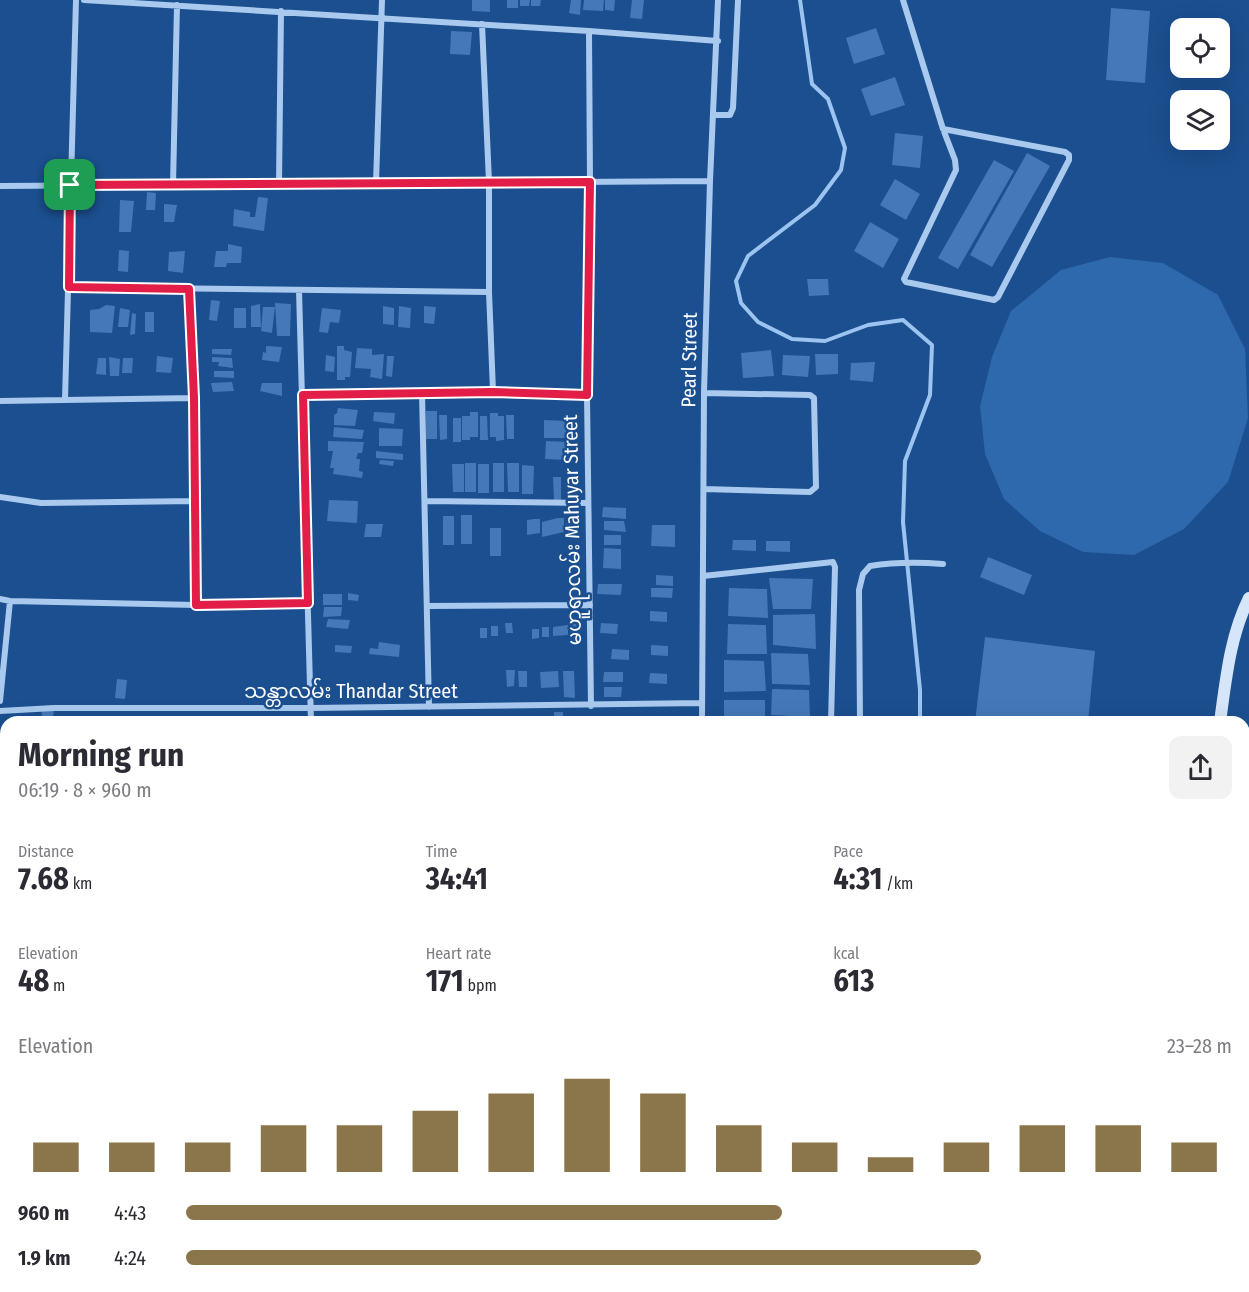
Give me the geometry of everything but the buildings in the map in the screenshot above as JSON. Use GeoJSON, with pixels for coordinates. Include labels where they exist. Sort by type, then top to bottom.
{"type":"FeatureCollection","features":[{"type":"Feature","properties":{"kind":"main road"},"geometry":{"type":"LineString","coordinates":[[1221,716],[1227,668],[1239,619],[1249,598]]}},
{"type":"Feature","properties":{"kind":"street"},"geometry":{"type":"LineString","coordinates":[[65,399],[76,0]]}},
{"type":"Feature","properties":{"kind":"street"},"geometry":{"type":"LineString","coordinates":[[84,0],[589,30],[718,41]]}},
{"type":"Feature","properties":{"kind":"street"},"geometry":{"type":"LineString","coordinates":[[376,183],[382,0]]}},
{"type":"Feature","properties":{"kind":"street","name":"Pearl Street"},"geometry":{"type":"LineString","coordinates":[[702,716],[704,393],[718,0]]}},
{"type":"Feature","properties":{"kind":"street"},"geometry":{"type":"LineString","coordinates":[[714,114],[730,115],[733,108],[738,0]]}},
{"type":"Feature","properties":{"kind":"street"},"geometry":{"type":"LineString","coordinates":[[903,0],[944,129],[955,160],[956,170],[904,279],[906,282],[994,300],[998,297],[1069,160],[1069,155],[1065,152],[944,129]]}},
{"type":"Feature","properties":{"kind":"street"},"geometry":{"type":"LineString","coordinates":[[173,185],[177,5]]}},
{"type":"Feature","properties":{"kind":"street"},"geometry":{"type":"LineString","coordinates":[[279,184],[281,11]]}},
{"type":"Feature","properties":{"kind":"street"},"geometry":{"type":"LineString","coordinates":[[482,24],[489,182],[489,292],[493,392]]}},
{"type":"Feature","properties":{"kind":"street","name":"မဟူရာလမ်း Mahuyar Street"},"geometry":{"type":"LineString","coordinates":[[589,30],[590,182],[587,395],[591,706]]}},
{"type":"Feature","properties":{"kind":"street"},"geometry":{"type":"LineString","coordinates":[[0,186],[710,181]]}},
{"type":"Feature","properties":{"kind":"street"},"geometry":{"type":"LineString","coordinates":[[69,287],[489,292]]}},
{"type":"Feature","properties":{"kind":"street"},"geometry":{"type":"LineString","coordinates":[[189,289],[194,398],[196,605]]}},
{"type":"Feature","properties":{"kind":"street"},"geometry":{"type":"LineString","coordinates":[[299,290],[311,716]]}},
{"type":"Feature","properties":{"kind":"street"},"geometry":{"type":"LineString","coordinates":[[303,395],[493,392],[587,395]]}},
{"type":"Feature","properties":{"kind":"street"},"geometry":{"type":"LineString","coordinates":[[422,393],[429,707]]}},
{"type":"Feature","properties":{"kind":"street"},"geometry":{"type":"LineString","coordinates":[[704,393],[810,395],[814,399],[816,487],[810,492],[704,489]]}},
{"type":"Feature","properties":{"kind":"street"},"geometry":{"type":"LineString","coordinates":[[0,401],[194,398]]}},
{"type":"Feature","properties":{"kind":"street"},"geometry":{"type":"LineString","coordinates":[[0,497],[41,504],[195,501]]}},
{"type":"Feature","properties":{"kind":"street"},"geometry":{"type":"LineString","coordinates":[[425,501],[588,504]]}},
{"type":"Feature","properties":{"kind":"street"},"geometry":{"type":"LineString","coordinates":[[703,576],[833,562],[835,567],[831,716]]}},
{"type":"Feature","properties":{"kind":"street"},"geometry":{"type":"LineString","coordinates":[[860,716],[859,600],[863,574],[870,566],[900,562],[943,564]]}},
{"type":"Feature","properties":{"kind":"street"},"geometry":{"type":"LineString","coordinates":[[0,599],[196,605],[308,603]]}},
{"type":"Feature","properties":{"kind":"street"},"geometry":{"type":"LineString","coordinates":[[0,701],[10,601]]}},
{"type":"Feature","properties":{"kind":"street"},"geometry":{"type":"LineString","coordinates":[[427,606],[590,604]]}},
{"type":"Feature","properties":{"kind":"street","name":"သန္တာလမ်း Thandar Street"},"geometry":{"type":"LineString","coordinates":[[0,711],[54,708],[591,706],[702,703]]}},
{"type":"Feature","properties":{"kind":"shaded area"},"geometry":{"type":"Polygon","coordinates":[[[1110,257],[1163,263],[1218,295],[1245,349],[1248,418],[1228,482],[1184,529],[1134,555],[1083,552],[1040,531],[1004,499],[985,454],[980,406],[992,357],[1011,311],[1061,270],[1110,257]]]}},
{"type":"Feature","properties":{"kind":"waterway"},"geometry":{"type":"LineString","coordinates":[[800,0],[812,84],[828,99],[845,148],[841,170],[815,205],[748,256],[736,281],[741,303],[758,322],[792,339],[825,341],[868,325],[903,320],[932,345],[930,395],[905,461],[903,522],[920,690],[920,716]]}},
{"type":"Feature","properties":{"kind":"route"},"geometry":{"type":"LineString","coordinates":[[590,182],[587,395],[493,392],[303,395],[308,603],[196,605],[194,398],[189,289],[69,287],[70,185],[590,182]]}}]}
